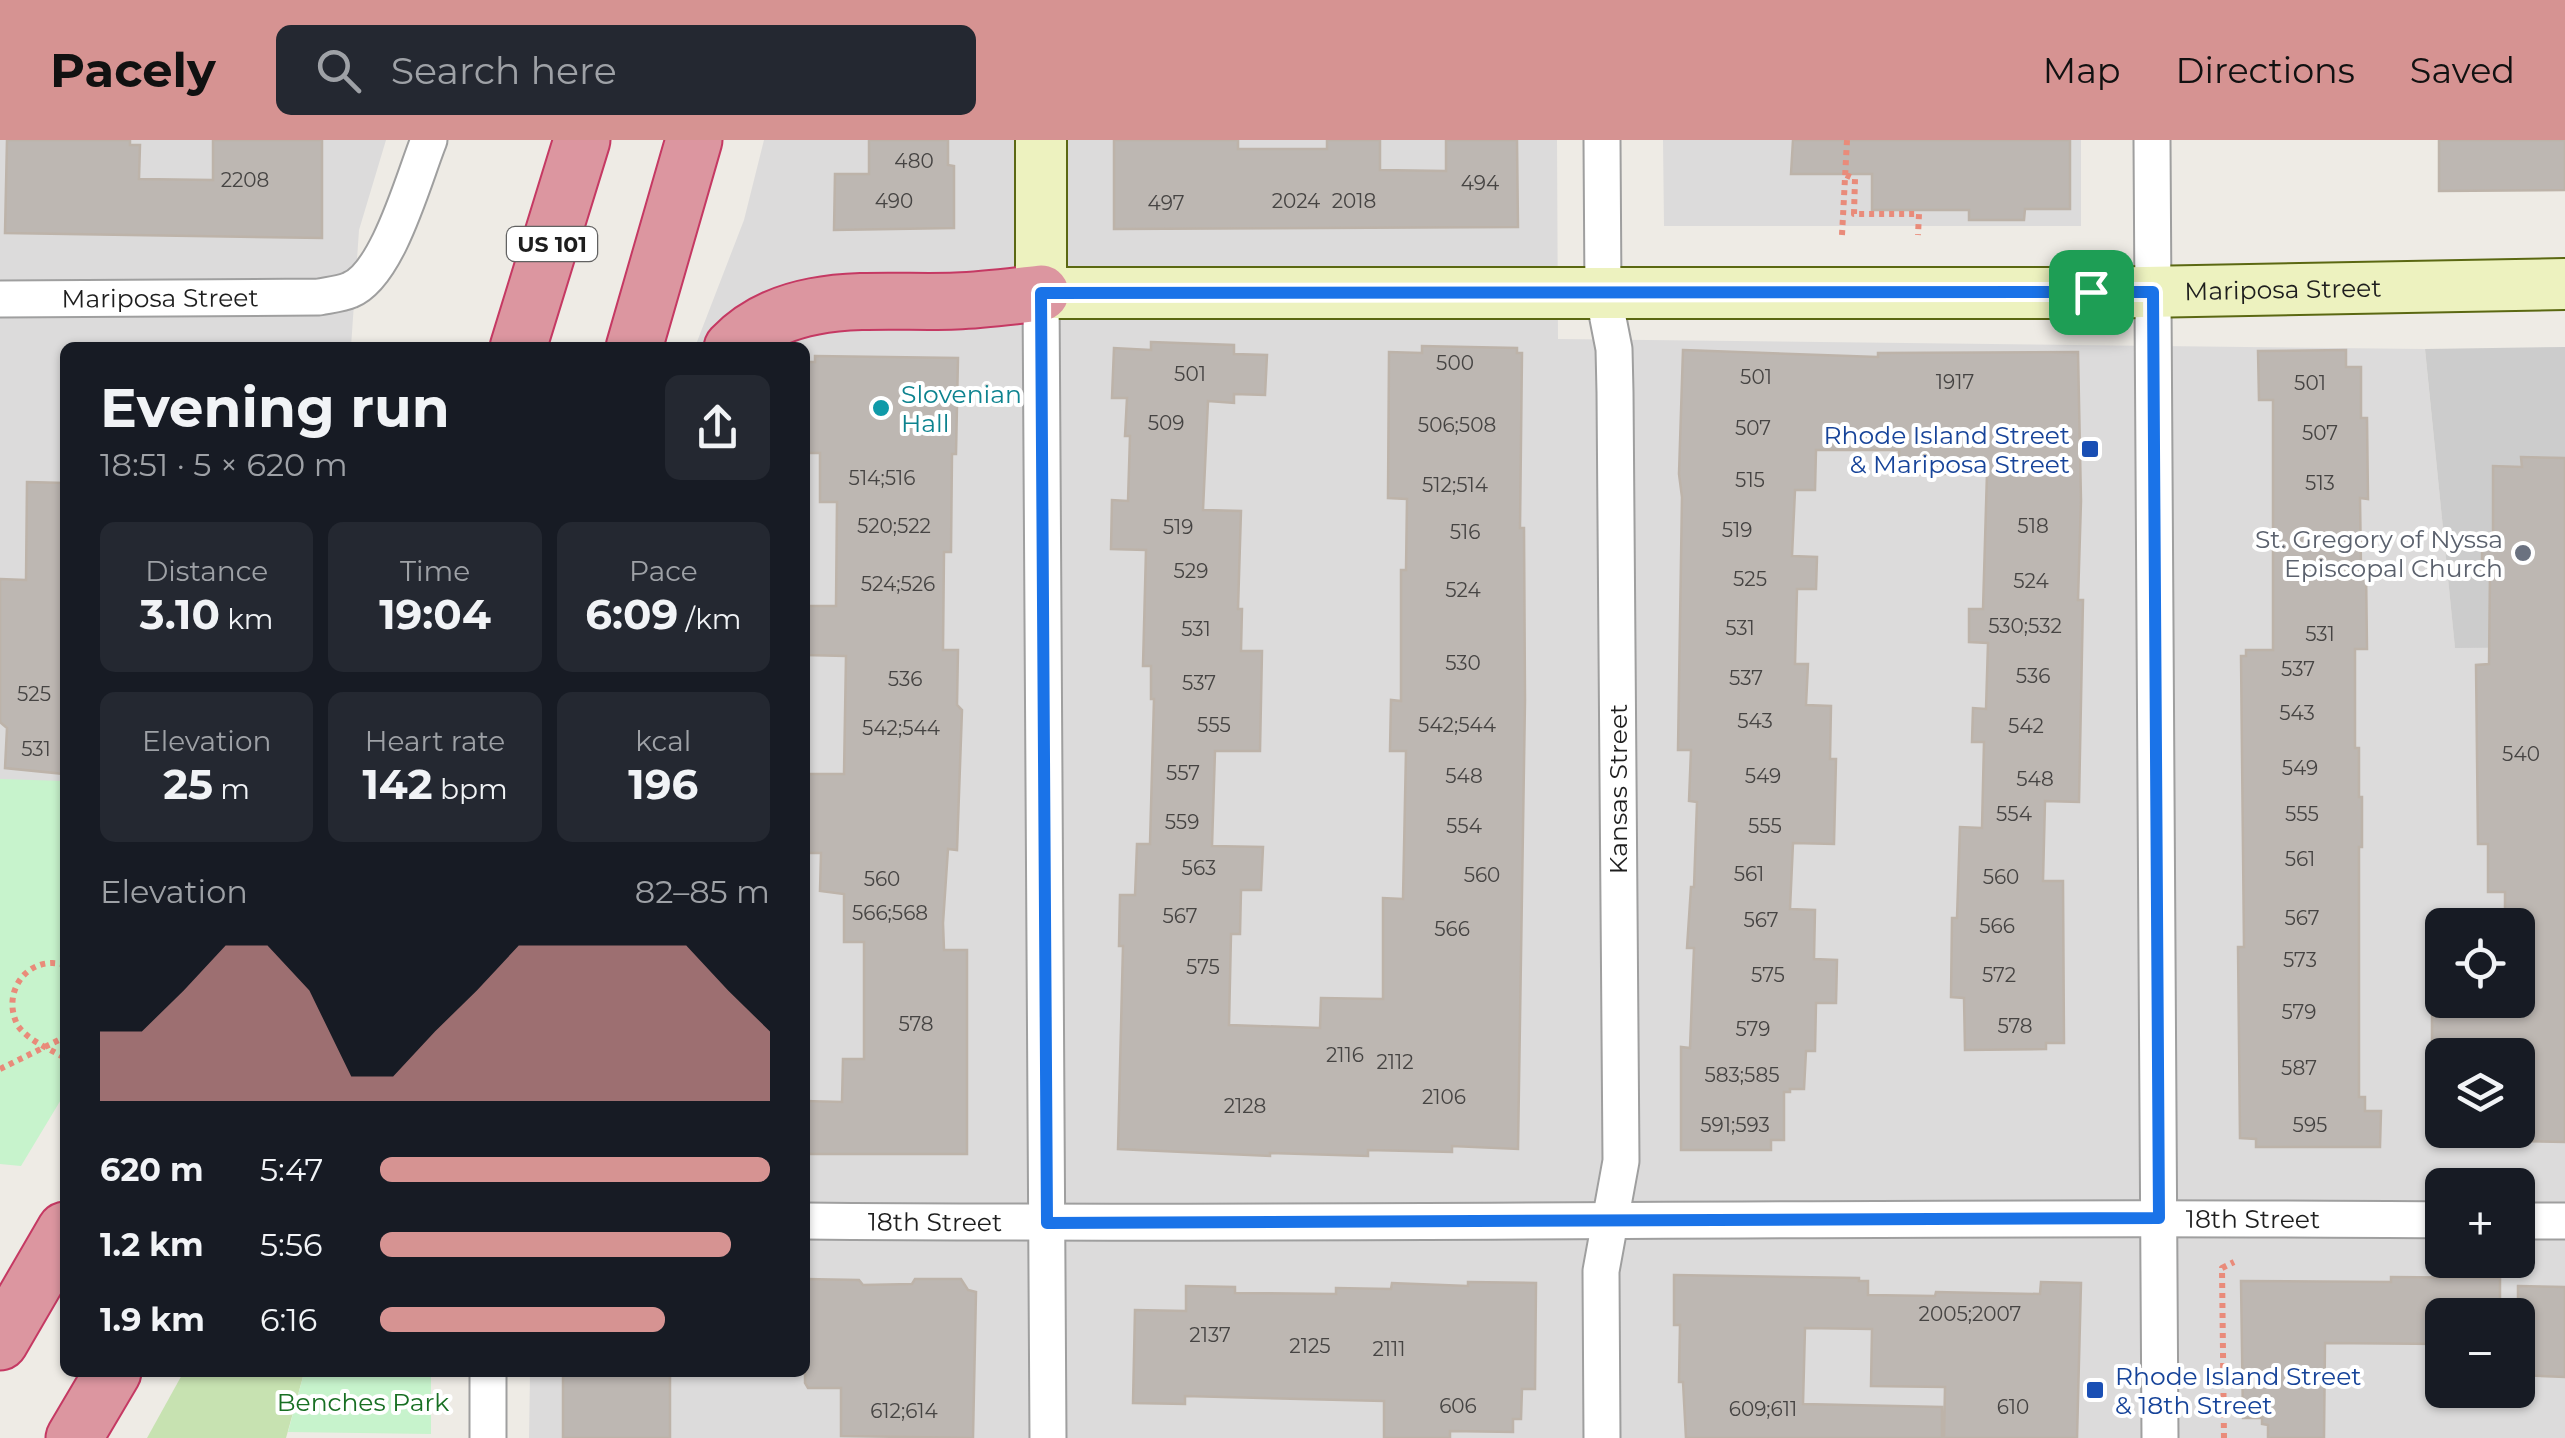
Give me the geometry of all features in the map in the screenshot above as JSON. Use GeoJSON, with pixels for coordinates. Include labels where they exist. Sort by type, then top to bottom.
{"type":"FeatureCollection","features":[{"type":"Feature","properties":{"kind":"highway","name":"US 101"},"geometry":{"type":"LineString","coordinates":[[520,342],[582,140]]}},
{"type":"Feature","properties":{"kind":"highway"},"geometry":{"type":"LineString","coordinates":[[636,342],[694,140]]}},
{"type":"Feature","properties":{"kind":"highway"},"geometry":{"type":"LineString","coordinates":[[737,342],[774,318],[815,306],[960,302],[1041,293]]}},
{"type":"Feature","properties":{"kind":"highway"},"geometry":{"type":"LineString","coordinates":[[0,1342],[60,1239]]}},
{"type":"Feature","properties":{"kind":"highway"},"geometry":{"type":"LineString","coordinates":[[74,1438],[110,1377]]}},
{"type":"Feature","properties":{"kind":"street","name":"Mariposa Street"},"geometry":{"type":"LineString","coordinates":[[0,299],[319,296],[352,290],[373,271],[387,247],[429,140]]}},
{"type":"Feature","properties":{"kind":"street"},"geometry":{"type":"LineString","coordinates":[[1040,140],[1048,1438]]}},
{"type":"Feature","properties":{"kind":"street","name":"Kansas Street"},"geometry":{"type":"LineString","coordinates":[[1602,140],[1604,293],[1615,378],[1621,1161],[1601,1272],[1602,1438]]}},
{"type":"Feature","properties":{"kind":"street"},"geometry":{"type":"LineString","coordinates":[[2152,140],[2160,1438]]}},
{"type":"Feature","properties":{"kind":"street","name":"Mariposa Street"},"geometry":{"type":"LineString","coordinates":[[1041,293],[2153,292],[2565,284]]}},
{"type":"Feature","properties":{"kind":"street","name":"18th Street"},"geometry":{"type":"LineString","coordinates":[[810,1221],[2425,1220]]}},
{"type":"Feature","properties":{"kind":"street"},"geometry":{"type":"LineString","coordinates":[[2535,1221],[2565,1222]]}},
{"type":"Feature","properties":{"kind":"street"},"geometry":{"type":"LineString","coordinates":[[488,1377],[488,1438]]}},
{"type":"Feature","properties":{"kind":"path"},"geometry":{"type":"LineString","coordinates":[[1842,235],[1846,140]]}},
{"type":"Feature","properties":{"kind":"path"},"geometry":{"type":"LineString","coordinates":[[1846,174],[1855,179],[1854,214],[1919,214],[1918,236]]}},
{"type":"Feature","properties":{"kind":"path"},"geometry":{"type":"LineString","coordinates":[[60,965],[41,963],[22,972],[11,990],[10,1000],[11,1012],[21,1030],[60,1055]]}},
{"type":"Feature","properties":{"kind":"path"},"geometry":{"type":"LineString","coordinates":[[0,1069],[60,1039]]}},
{"type":"Feature","properties":{"kind":"path"},"geometry":{"type":"LineString","coordinates":[[2222,1268],[2224,1438]]}},
{"type":"Feature","properties":{"kind":"shaded area"},"geometry":{"type":"Polygon","coordinates":[[[0,140],[386,140],[359,230],[351,342],[60,342],[60,811],[0,810],[0,140]]]}},
{"type":"Feature","properties":{"kind":"shaded area"},"geometry":{"type":"Polygon","coordinates":[[[764,140],[1557,140],[1558,339],[2425,349],[2455,647],[2565,647],[2565,1438],[529,1438],[530,1377],[810,1377],[810,342],[697,342],[744,220],[764,140]]]}},
{"type":"Feature","properties":{"kind":"shaded area"},"geometry":{"type":"Polygon","coordinates":[[[1663,140],[2081,140],[2081,226],[1664,226],[1663,140]]]}},
{"type":"Feature","properties":{"kind":"shaded area"},"geometry":{"type":"Polygon","coordinates":[[[2565,347],[2565,647],[2455,648],[2425,349],[2565,347]]]}},
{"type":"Feature","properties":{"kind":"green space"},"geometry":{"type":"Polygon","coordinates":[[[0,779],[60,781],[60,1101],[21,1166],[0,1164],[0,779]]]}},
{"type":"Feature","properties":{"kind":"green space"},"geometry":{"type":"Polygon","coordinates":[[[181,1377],[303,1377],[286,1438],[147,1438],[181,1377]]]}},
{"type":"Feature","properties":{"kind":"green space","name":"Benches Park"},"geometry":{"type":"Polygon","coordinates":[[[303,1377],[431,1377],[431,1434],[288,1432],[303,1377]]]}},
{"type":"Feature","properties":{"kind":"building"},"geometry":{"type":"Polygon","coordinates":[[[7,140],[130,140],[130,145],[140,145],[139,179],[213,180],[213,140],[322,140],[322,238],[5,233],[7,140]]]}},
{"type":"Feature","properties":{"kind":"building"},"geometry":{"type":"Polygon","coordinates":[[[869,140],[948,140],[948,165],[954,166],[954,228],[834,230],[835,174],[869,174],[869,140]]]}},
{"type":"Feature","properties":{"kind":"building"},"geometry":{"type":"Polygon","coordinates":[[[1114,140],[1238,140],[1238,149],[1327,149],[1327,140],[1380,140],[1380,170],[1446,171],[1446,140],[1517,140],[1518,227],[1114,229],[1114,140]]]}},
{"type":"Feature","properties":{"kind":"building"},"geometry":{"type":"Polygon","coordinates":[[[1793,140],[2070,140],[2070,209],[2025,209],[2024,220],[1969,220],[1969,210],[1872,210],[1872,174],[1791,174],[1793,140]]]}},
{"type":"Feature","properties":{"kind":"building"},"geometry":{"type":"Polygon","coordinates":[[[2439,140],[2565,140],[2565,190],[2439,191],[2439,140]]]}},
{"type":"Feature","properties":{"kind":"building"},"geometry":{"type":"Polygon","coordinates":[[[1151,342],[1234,345],[1234,354],[1267,355],[1265,395],[1234,394],[1234,403],[1208,401],[1203,510],[1241,511],[1241,651],[1262,651],[1260,751],[1215,751],[1212,846],[1263,847],[1261,890],[1241,890],[1240,934],[1231,934],[1229,1025],[1320,1028],[1321,998],[1383,999],[1383,898],[1403,899],[1406,751],[1390,751],[1391,700],[1401,701],[1401,570],[1406,570],[1407,499],[1388,498],[1389,352],[1422,353],[1422,346],[1517,348],[1517,353],[1522,353],[1520,528],[1524,528],[1525,700],[1518,1149],[1452,1146],[1452,1152],[1368,1150],[1368,1156],[1270,1156],[1118,1149],[1123,946],[1119,946],[1120,895],[1135,895],[1137,844],[1150,844],[1154,699],[1151,666],[1143,666],[1146,550],[1111,549],[1112,500],[1128,501],[1130,436],[1125,436],[1127,398],[1112,398],[1114,348],[1151,350],[1151,342]]]}},
{"type":"Feature","properties":{"kind":"building"},"geometry":{"type":"Polygon","coordinates":[[[1683,350],[1878,357],[1878,353],[2078,352],[2078,600],[2083,600],[2079,802],[2045,801],[2043,881],[2063,881],[2064,1043],[2046,1043],[2046,1049],[1965,1050],[1964,998],[1951,997],[1952,918],[1957,918],[1960,827],[1982,828],[1984,742],[1972,742],[1973,708],[1986,709],[1988,643],[1969,642],[1969,609],[1983,609],[1987,473],[1899,475],[1899,450],[1816,450],[1815,490],[1795,490],[1792,556],[1817,557],[1816,589],[1797,589],[1795,664],[1808,664],[1806,705],[1831,706],[1830,759],[1836,759],[1834,844],[1793,843],[1790,909],[1815,910],[1814,959],[1837,960],[1836,1003],[1816,1003],[1815,1051],[1806,1051],[1804,1089],[1784,1092],[1784,1140],[1771,1140],[1771,1150],[1681,1150],[1681,1047],[1690,1048],[1694,948],[1687,948],[1697,802],[1689,801],[1691,750],[1678,750],[1683,350]]]}},
{"type":"Feature","properties":{"kind":"building"},"geometry":{"type":"Polygon","coordinates":[[[2346,350],[2346,367],[2361,367],[2361,418],[2367,418],[2368,499],[2360,498],[2367,649],[2355,649],[2355,748],[2359,748],[2362,797],[2359,1097],[2365,1097],[2365,1111],[2381,1111],[2380,1147],[2256,1147],[2256,1139],[2240,1138],[2238,947],[2244,947],[2241,656],[2246,656],[2246,650],[2273,650],[2273,400],[2259,400],[2258,351],[2346,350]]]}},
{"type":"Feature","properties":{"kind":"building"},"geometry":{"type":"Polygon","coordinates":[[[815,356],[958,358],[951,552],[944,552],[943,650],[958,650],[957,705],[962,710],[957,850],[948,849],[943,923],[944,950],[967,950],[967,1154],[810,1154],[810,1101],[842,1102],[843,1059],[864,1059],[864,942],[844,942],[844,894],[820,891],[821,853],[810,853],[810,774],[844,774],[846,656],[810,655],[810,606],[836,606],[837,502],[820,502],[820,453],[810,453],[810,362],[815,362],[815,356]]]}},
{"type":"Feature","properties":{"kind":"building"},"geometry":{"type":"Polygon","coordinates":[[[2521,457],[2565,458],[2565,1142],[2535,1141],[2535,1038],[2432,1038],[2432,1018],[2535,1018],[2535,908],[2505,908],[2505,892],[2488,892],[2488,844],[2478,844],[2476,665],[2489,664],[2490,572],[2482,571],[2482,534],[2493,534],[2493,466],[2522,467],[2521,457]]]}},
{"type":"Feature","properties":{"kind":"building"},"geometry":{"type":"Polygon","coordinates":[[[27,482],[60,483],[60,774],[5,768],[7,728],[0,722],[0,579],[26,580],[27,482]]]}},
{"type":"Feature","properties":{"kind":"building"},"geometry":{"type":"Polygon","coordinates":[[[1674,1275],[1859,1278],[1868,1281],[1868,1295],[2040,1294],[2041,1282],[2081,1283],[2077,1438],[1944,1438],[1945,1387],[1871,1386],[1872,1329],[1805,1328],[1803,1404],[1942,1407],[1942,1438],[1686,1438],[1683,1382],[1679,1382],[1680,1325],[1674,1325],[1674,1275]]]}},
{"type":"Feature","properties":{"kind":"building"},"geometry":{"type":"Polygon","coordinates":[[[2391,1277],[2500,1278],[2500,1298],[2425,1298],[2425,1344],[2325,1343],[2324,1438],[2268,1438],[2268,1425],[2262,1424],[2262,1418],[2243,1418],[2241,1281],[2391,1282],[2391,1277]]]}},
{"type":"Feature","properties":{"kind":"building"},"geometry":{"type":"Polygon","coordinates":[[[810,1279],[859,1280],[863,1285],[961,1279],[968,1290],[976,1292],[973,1438],[841,1436],[841,1388],[808,1388],[805,1377],[810,1377],[810,1279]]]}},
{"type":"Feature","properties":{"kind":"building"},"geometry":{"type":"Polygon","coordinates":[[[1468,1282],[1536,1283],[1535,1389],[1522,1389],[1521,1419],[1513,1419],[1513,1432],[1450,1431],[1450,1438],[1384,1438],[1384,1401],[1185,1396],[1185,1404],[1133,1403],[1135,1310],[1186,1311],[1186,1286],[1235,1287],[1235,1293],[1336,1294],[1336,1288],[1391,1289],[1392,1283],[1468,1286],[1468,1282]]]}},
{"type":"Feature","properties":{"kind":"building"},"geometry":{"type":"Polygon","coordinates":[[[2518,1286],[2565,1287],[2565,1377],[2535,1376],[2535,1298],[2518,1298],[2518,1286]]]}},
{"type":"Feature","properties":{"kind":"building"},"geometry":{"type":"Polygon","coordinates":[[[563,1377],[670,1377],[670,1438],[563,1438],[563,1377]]]}},
{"type":"Feature","properties":{"kind":"place","name":"Slovenian Hall"},"geometry":{"type":"Point","coordinates":[881,408]}},
{"type":"Feature","properties":{"kind":"place","name":"Rhode Island Street & Mariposa Street"},"geometry":{"type":"Point","coordinates":[2090,449]}},
{"type":"Feature","properties":{"kind":"place","name":"St. Gregory of Nyssa Episcopal Church"},"geometry":{"type":"Point","coordinates":[2523,553]}},
{"type":"Feature","properties":{"kind":"place","name":"Rhode Island Street & 18th Street"},"geometry":{"type":"Point","coordinates":[2095,1390]}},
{"type":"Feature","properties":{"kind":"route"},"geometry":{"type":"LineString","coordinates":[[2091,292],[2153,292],[2159,1218],[1047,1223],[1041,293],[2091,292]]}}]}
